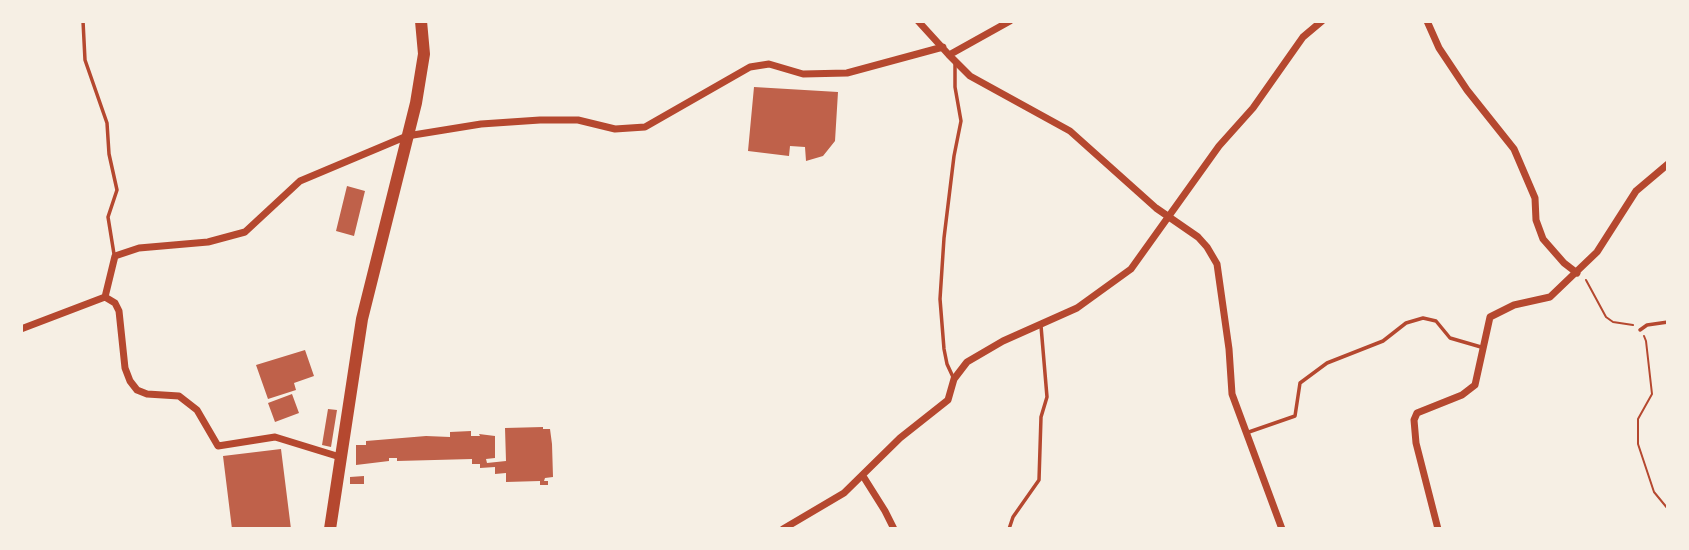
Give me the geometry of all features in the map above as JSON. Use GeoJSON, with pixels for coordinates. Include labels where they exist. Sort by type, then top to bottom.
{"type":"FeatureCollection","features":[{"type":"Feature","properties":{"kind":"highway"},"geometry":{"type":"LineString","coordinates":[[330,529],[362,318],[416,103],[424,54],[421,21]]}},
{"type":"Feature","properties":{"kind":"street"},"geometry":{"type":"LineString","coordinates":[[918,21],[971,76],[1070,131],[1156,208],[1198,237],[1217,264],[1229,349],[1232,394],[1282,529]]}},
{"type":"Feature","properties":{"kind":"street"},"geometry":{"type":"LineString","coordinates":[[948,55],[1010,21]]}},
{"type":"Feature","properties":{"kind":"street"},"geometry":{"type":"LineString","coordinates":[[783,529],[844,494],[900,438],[948,400],[954,379],[967,362],[1003,341],[1077,308],[1131,269],[1219,146],[1253,108],[1303,37],[1322,21]]}},
{"type":"Feature","properties":{"kind":"street"},"geometry":{"type":"LineString","coordinates":[[1427,21],[1439,48],[1467,90],[1514,149],[1535,198],[1536,220],[1544,239],[1564,263],[1577,273]]}},
{"type":"Feature","properties":{"kind":"street"},"geometry":{"type":"LineString","coordinates":[[105,296],[115,256],[139,248],[208,243],[244,232],[300,181],[407,136],[481,124],[540,120],[578,120],[615,129],[645,127],[750,67],[769,64],[803,74],[848,73],[943,47]]}},
{"type":"Feature","properties":{"kind":"street"},"geometry":{"type":"LineString","coordinates":[[1438,529],[1416,443],[1414,421],[1417,413],[1462,395],[1475,385],[1490,317],[1514,305],[1550,297],[1597,252],[1636,191],[1668,164]]}},
{"type":"Feature","properties":{"kind":"street"},"geometry":{"type":"LineString","coordinates":[[105,296],[115,303],[120,311],[125,368],[130,381],[137,390],[147,394],[179,396],[197,410],[218,446],[275,437],[340,457]]}},
{"type":"Feature","properties":{"kind":"street"},"geometry":{"type":"LineString","coordinates":[[21,329],[105,296]]}},
{"type":"Feature","properties":{"kind":"street"},"geometry":{"type":"LineString","coordinates":[[863,476],[894,529]]}},
{"type":"Feature","properties":{"kind":"lane"},"geometry":{"type":"LineString","coordinates":[[83,21],[85,60],[107,123],[109,154],[117,190],[108,217],[115,256]]}},
{"type":"Feature","properties":{"kind":"lane"},"geometry":{"type":"LineString","coordinates":[[954,379],[944,349],[940,299],[951,183],[961,121],[955,87],[955,62]]}},
{"type":"Feature","properties":{"kind":"lane"},"geometry":{"type":"LineString","coordinates":[[1247,433],[1295,416],[1300,383],[1327,363],[1383,341],[1406,323],[1423,318],[1436,321],[1450,338],[1483,348]]}},
{"type":"Feature","properties":{"kind":"lane"},"geometry":{"type":"LineString","coordinates":[[1640,330],[1647,325],[1668,322]]}},
{"type":"Feature","properties":{"kind":"lane"},"geometry":{"type":"LineString","coordinates":[[1009,529],[1013,517],[1039,480],[1041,417],[1047,397],[1041,326]]}},
{"type":"Feature","properties":{"kind":"path"},"geometry":{"type":"LineString","coordinates":[[1577,273],[1587,280],[1606,317],[1613,322],[1632,325],[1640,330],[1646,341],[1652,394],[1639,419],[1638,444],[1654,492],[1668,509]]}},
{"type":"Feature","properties":{"kind":"building"},"geometry":{"type":"Polygon","coordinates":[[[754,87],[838,92],[835,141],[823,156],[806,161],[805,147],[790,146],[789,156],[748,151],[754,87]]]}},
{"type":"Feature","properties":{"kind":"building"},"geometry":{"type":"Polygon","coordinates":[[[347,186],[365,191],[354,236],[336,231],[347,186]]]}},
{"type":"Feature","properties":{"kind":"building"},"geometry":{"type":"Polygon","coordinates":[[[305,350],[314,376],[294,383],[296,390],[268,399],[256,365],[305,350]]]}},
{"type":"Feature","properties":{"kind":"building"},"geometry":{"type":"Polygon","coordinates":[[[292,394],[299,413],[275,422],[268,403],[292,394]]]}},
{"type":"Feature","properties":{"kind":"building"},"geometry":{"type":"Polygon","coordinates":[[[328,409],[337,410],[331,447],[322,445],[328,409]]]}},
{"type":"Feature","properties":{"kind":"building"},"geometry":{"type":"Polygon","coordinates":[[[505,428],[550,429],[552,444],[553,477],[545,478],[544,481],[548,481],[548,485],[540,485],[540,481],[506,482],[506,473],[495,474],[495,467],[480,468],[480,464],[472,464],[472,459],[397,461],[397,458],[389,458],[389,461],[356,465],[356,445],[366,445],[366,441],[426,436],[450,437],[450,432],[471,431],[471,436],[495,436],[495,458],[486,459],[487,463],[506,461],[505,428]]]}},
{"type":"Feature","properties":{"kind":"building"},"geometry":{"type":"Polygon","coordinates":[[[281,449],[291,529],[232,529],[223,456],[281,449]]]}},
{"type":"Feature","properties":{"kind":"building"},"geometry":{"type":"Polygon","coordinates":[[[364,476],[364,484],[350,484],[350,477],[364,476]]]}}]}
